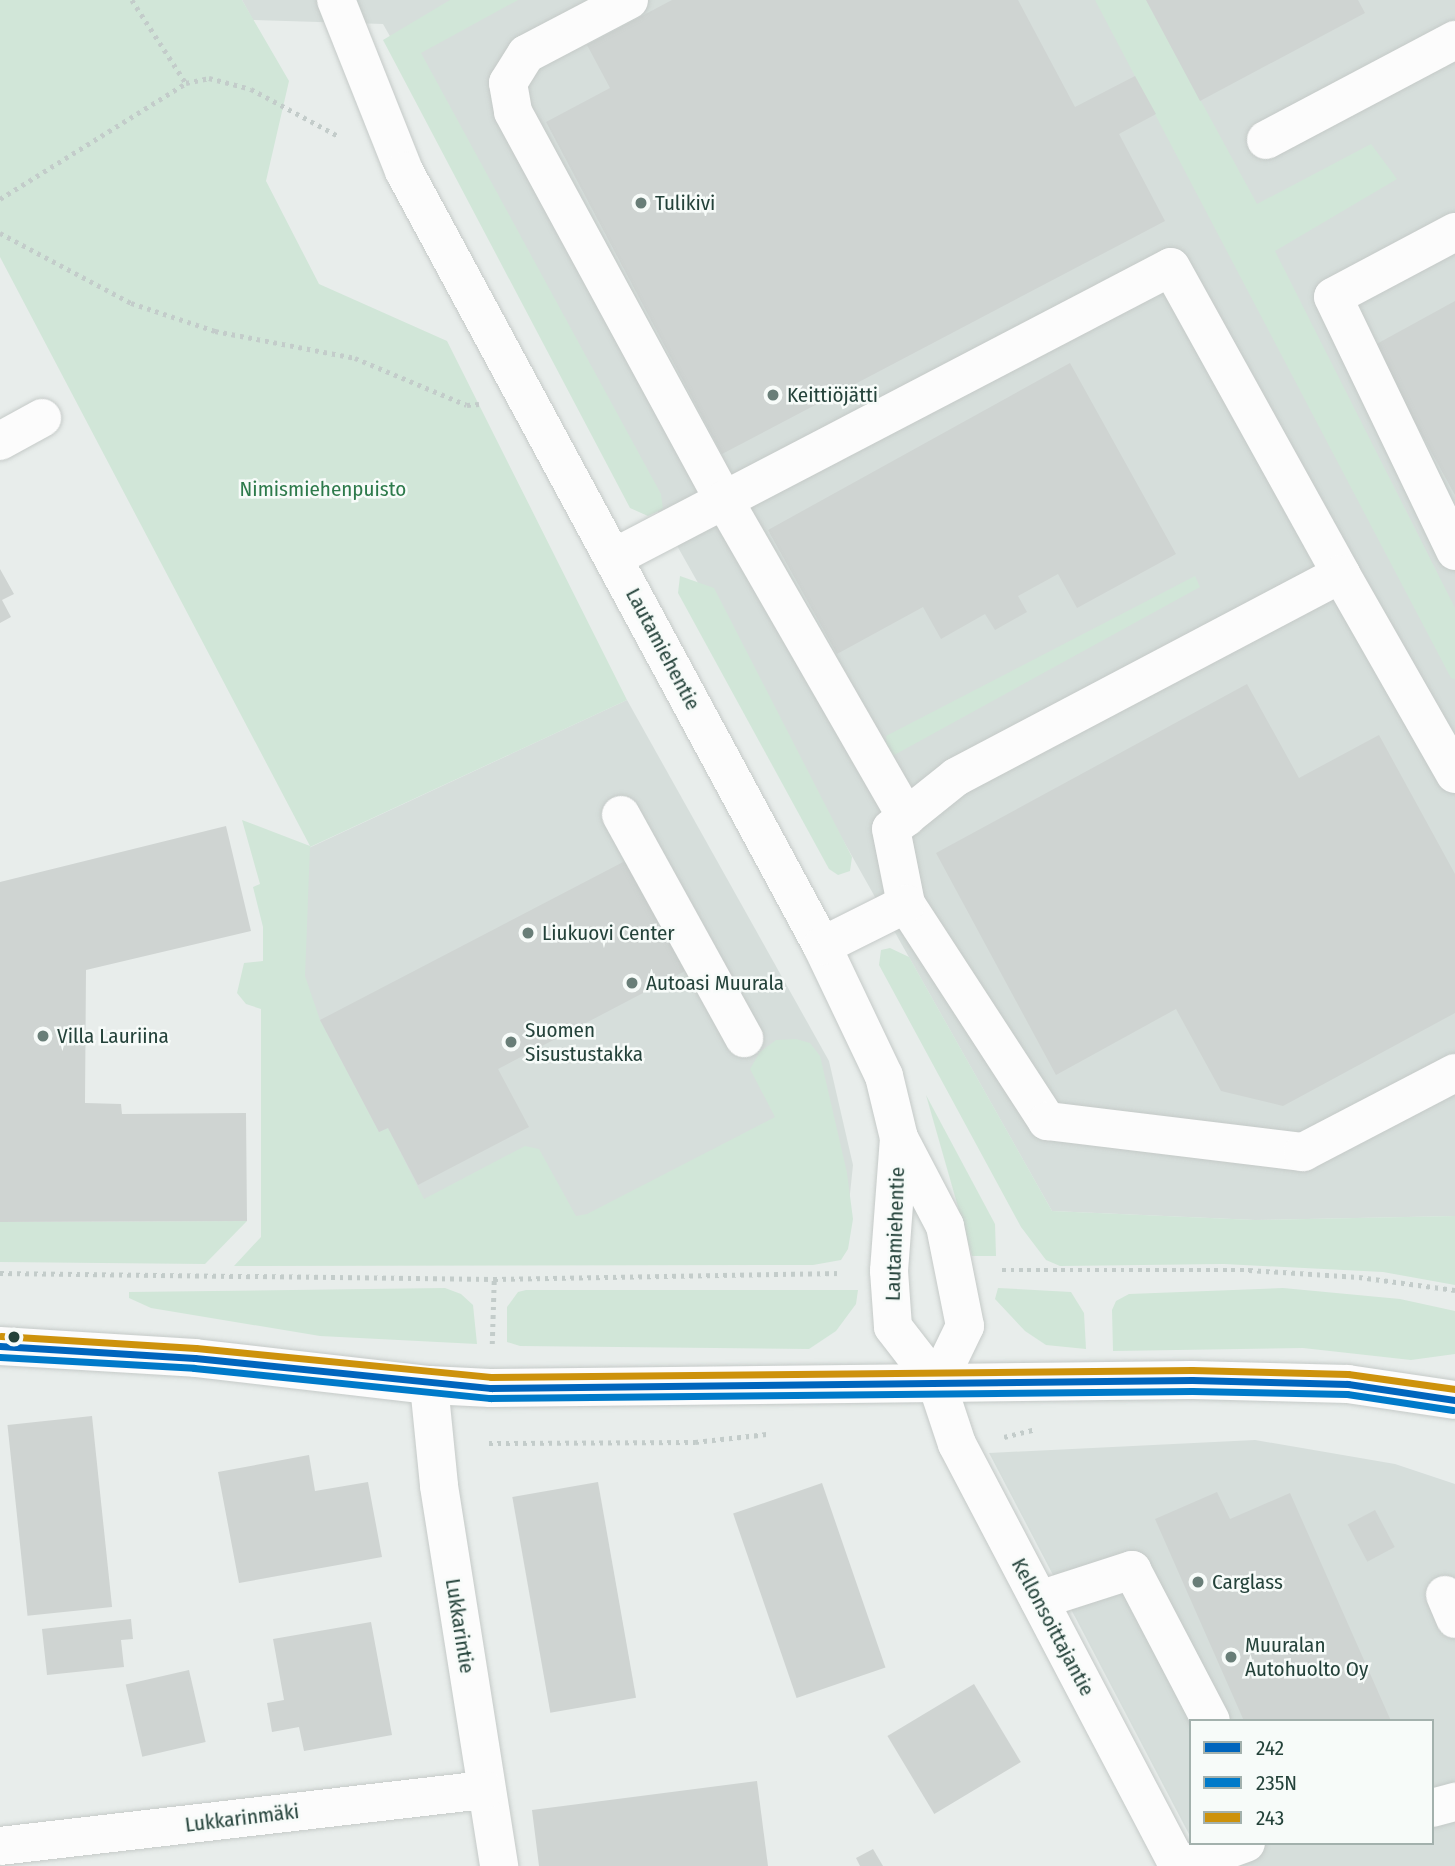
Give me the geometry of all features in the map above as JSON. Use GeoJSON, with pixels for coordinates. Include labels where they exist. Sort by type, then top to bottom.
{"type":"FeatureCollection","features":[{"type":"Feature","properties":{"kind":"street"},"geometry":{"type":"LineString","coordinates":[[629,0],[526,54],[508,83],[513,113],[724,500],[906,817]]}},
{"type":"Feature","properties":{"kind":"street","name":"Lautamiehentie"},"geometry":{"type":"LineString","coordinates":[[346,3],[404,171],[822,946],[884,1076],[899,1138],[945,1226],[956,1270],[965,1326],[937,1384],[893,1327],[889,1271],[899,1138]]}},
{"type":"Feature","properties":{"kind":"street"},"geometry":{"type":"LineString","coordinates":[[1266,140],[1455,40]]}},
{"type":"Feature","properties":{"kind":"street"},"geometry":{"type":"LineString","coordinates":[[1455,232],[1333,297],[1455,551]]}},
{"type":"Feature","properties":{"kind":"street"},"geometry":{"type":"LineString","coordinates":[[613,558],[1171,267],[1455,774]]}},
{"type":"Feature","properties":{"kind":"street"},"geometry":{"type":"LineString","coordinates":[[0,441],[42,418]]}},
{"type":"Feature","properties":{"kind":"street"},"geometry":{"type":"LineString","coordinates":[[1341,574],[956,777],[891,829],[906,904],[1047,1121],[1303,1152],[1455,1073]]}},
{"type":"Feature","properties":{"kind":"street"},"geometry":{"type":"LineString","coordinates":[[621,815],[744,1038]]}},
{"type":"Feature","properties":{"kind":"street"},"geometry":{"type":"LineString","coordinates":[[822,946],[906,904]]}},
{"type":"Feature","properties":{"kind":"street"},"geometry":{"type":"LineString","coordinates":[[0,1346],[195,1358],[429,1385],[1273,1382],[1348,1384],[1455,1400]]}},
{"type":"Feature","properties":{"kind":"street","name":"Kellonsoittajantie"},"geometry":{"type":"LineString","coordinates":[[937,1384],[957,1444],[1181,1866]]}},
{"type":"Feature","properties":{"kind":"street","name":"Lukkarintie"},"geometry":{"type":"LineString","coordinates":[[429,1385],[439,1486],[499,1866]]}},
{"type":"Feature","properties":{"kind":"street"},"geometry":{"type":"LineString","coordinates":[[1039,1600],[1132,1570],[1210,1719]]}},
{"type":"Feature","properties":{"kind":"street","name":"Lukkarinmäki"},"geometry":{"type":"LineString","coordinates":[[0,1846],[485,1790]]}},
{"type":"Feature","properties":{"kind":"street"},"geometry":{"type":"LineString","coordinates":[[1434,1807],[1455,1802]]}},
{"type":"Feature","properties":{"kind":"street"},"geometry":{"type":"LineString","coordinates":[[1181,1866],[1240,1845]]}},
{"type":"Feature","properties":{"kind":"path"},"geometry":{"type":"LineString","coordinates":[[132,0],[186,83]]}},
{"type":"Feature","properties":{"kind":"path"},"geometry":{"type":"LineString","coordinates":[[0,199],[186,83],[209,78],[251,89],[404,171]]}},
{"type":"Feature","properties":{"kind":"path"},"geometry":{"type":"LineString","coordinates":[[0,233],[131,303],[201,327],[355,358],[467,405],[529,402]]}},
{"type":"Feature","properties":{"kind":"path"},"geometry":{"type":"LineString","coordinates":[[956,1270],[1249,1270],[1359,1277],[1455,1290]]}},
{"type":"Feature","properties":{"kind":"path"},"geometry":{"type":"LineString","coordinates":[[0,1273],[494,1279],[889,1271]]}},
{"type":"Feature","properties":{"kind":"path"},"geometry":{"type":"LineString","coordinates":[[957,1444],[1046,1428]]}},
{"type":"Feature","properties":{"kind":"path"},"geometry":{"type":"LineString","coordinates":[[489,1443],[695,1442],[777,1433]]}},
{"type":"Feature","properties":{"kind":"shaded area"},"geometry":{"type":"Polygon","coordinates":[[[242,0],[1455,0],[1455,1216],[1255,1220],[1052,1211],[383,24],[253,20],[242,0]]]}},
{"type":"Feature","properties":{"kind":"shaded area"},"geometry":{"type":"Polygon","coordinates":[[[627,700],[829,1061],[853,1165],[844,1251],[290,1244],[298,853],[627,700]]]}},
{"type":"Feature","properties":{"kind":"shaded area"},"geometry":{"type":"Polygon","coordinates":[[[1255,1440],[1395,1464],[1455,1484],[1455,1866],[1205,1866],[1194,1845],[1434,1845],[1434,1719],[1189,1719],[1189,1834],[989,1453],[1255,1440]]]}},
{"type":"Feature","properties":{"kind":"green space","name":"Nimismiehenpuisto"},"geometry":{"type":"Polygon","coordinates":[[[0,0],[242,0],[289,81],[266,181],[319,284],[447,341],[627,700],[310,847],[305,976],[320,1020],[379,1132],[388,1128],[424,1199],[525,1146],[539,1149],[576,1216],[587,1214],[775,1117],[750,1069],[760,1052],[776,1040],[796,1039],[810,1043],[820,1056],[847,1173],[853,1219],[848,1249],[841,1260],[813,1265],[234,1266],[261,1237],[261,1009],[246,1004],[237,993],[244,963],[263,961],[263,927],[253,887],[260,884],[242,820],[310,846],[0,257],[0,0]]]}},
{"type":"Feature","properties":{"kind":"green space"},"geometry":{"type":"Polygon","coordinates":[[[450,0],[518,0],[421,53],[661,494],[663,509],[648,516],[630,508],[383,40],[450,0]]]}},
{"type":"Feature","properties":{"kind":"green space"},"geometry":{"type":"Polygon","coordinates":[[[1095,0],[1146,0],[1257,204],[1371,144],[1397,179],[1275,251],[1455,608],[1455,679],[1451,678],[1095,0]]]}},
{"type":"Feature","properties":{"kind":"green space"},"geometry":{"type":"Polygon","coordinates":[[[680,576],[714,588],[852,857],[850,871],[838,875],[829,869],[678,593],[680,576]]]}},
{"type":"Feature","properties":{"kind":"green space"},"geometry":{"type":"Polygon","coordinates":[[[1195,576],[1200,587],[887,759],[886,736],[1195,576]]]}},
{"type":"Feature","properties":{"kind":"green space"},"geometry":{"type":"Polygon","coordinates":[[[890,948],[909,957],[1052,1211],[1255,1220],[1455,1216],[1455,1285],[1383,1272],[1224,1264],[1060,1266],[1046,1260],[1021,1227],[879,965],[881,950],[890,948]]]}},
{"type":"Feature","properties":{"kind":"green space"},"geometry":{"type":"Polygon","coordinates":[[[926,1095],[995,1224],[996,1256],[972,1256],[926,1095]]]}},
{"type":"Feature","properties":{"kind":"green space"},"geometry":{"type":"Polygon","coordinates":[[[247,1221],[205,1264],[0,1262],[0,1222],[247,1221]]]}},
{"type":"Feature","properties":{"kind":"green space"},"geometry":{"type":"Polygon","coordinates":[[[445,1288],[461,1294],[473,1305],[477,1344],[320,1336],[151,1308],[129,1298],[129,1292],[445,1288]]]}},
{"type":"Feature","properties":{"kind":"green space"},"geometry":{"type":"Polygon","coordinates":[[[998,1288],[1071,1292],[1084,1313],[1086,1349],[1046,1345],[1025,1331],[995,1299],[998,1288]]]}},
{"type":"Feature","properties":{"kind":"green space"},"geometry":{"type":"Polygon","coordinates":[[[1283,1288],[1400,1299],[1455,1311],[1455,1354],[1411,1360],[1303,1348],[1113,1351],[1112,1310],[1116,1301],[1129,1294],[1283,1288]]]}},
{"type":"Feature","properties":{"kind":"green space"},"geometry":{"type":"Polygon","coordinates":[[[858,1290],[856,1304],[836,1331],[809,1349],[520,1346],[507,1342],[507,1307],[518,1292],[858,1290]]]}},
{"type":"Feature","properties":{"kind":"building"},"geometry":{"type":"Polygon","coordinates":[[[672,0],[1018,0],[1075,107],[1135,76],[1156,114],[1119,134],[1165,221],[722,454],[546,122],[610,88],[587,45],[672,0]]]}},
{"type":"Feature","properties":{"kind":"building"},"geometry":{"type":"Polygon","coordinates":[[[1146,0],[1358,0],[1365,13],[1200,101],[1146,0]]]}},
{"type":"Feature","properties":{"kind":"building"},"geometry":{"type":"Polygon","coordinates":[[[1455,301],[1455,495],[1373,346],[1455,301]]]}},
{"type":"Feature","properties":{"kind":"building"},"geometry":{"type":"Polygon","coordinates":[[[1070,363],[1176,554],[1077,608],[1058,574],[1018,596],[1027,612],[995,630],[985,614],[941,639],[923,607],[837,654],[768,530],[1070,363]]]}},
{"type":"Feature","properties":{"kind":"building"},"geometry":{"type":"Polygon","coordinates":[[[0,569],[14,594],[2,600],[11,617],[0,623],[0,569]]]}},
{"type":"Feature","properties":{"kind":"building"},"geometry":{"type":"Polygon","coordinates":[[[1247,684],[1299,778],[1379,735],[1455,874],[1455,1013],[1283,1106],[1221,1091],[1176,1009],[1056,1075],[936,853],[1247,684]]]}},
{"type":"Feature","properties":{"kind":"building","name":"Villa Lauriina"},"geometry":{"type":"Polygon","coordinates":[[[226,826],[251,931],[86,970],[85,1103],[121,1104],[122,1114],[246,1113],[247,1221],[0,1222],[0,882],[226,826]]]}},
{"type":"Feature","properties":{"kind":"building"},"geometry":{"type":"Polygon","coordinates":[[[627,860],[685,971],[498,1069],[529,1127],[418,1185],[388,1128],[379,1132],[320,1020],[627,860]]]}},
{"type":"Feature","properties":{"kind":"building"},"geometry":{"type":"Polygon","coordinates":[[[92,1416],[112,1607],[28,1616],[7,1425],[92,1416]]]}},
{"type":"Feature","properties":{"kind":"building"},"geometry":{"type":"Polygon","coordinates":[[[309,1455],[315,1491],[368,1482],[382,1557],[239,1583],[218,1472],[309,1455]]]}},
{"type":"Feature","properties":{"kind":"building"},"geometry":{"type":"Polygon","coordinates":[[[598,1482],[636,1698],[550,1713],[512,1497],[598,1482]]]}},
{"type":"Feature","properties":{"kind":"building"},"geometry":{"type":"Polygon","coordinates":[[[822,1483],[885,1667],[797,1698],[733,1514],[822,1483]]]}},
{"type":"Feature","properties":{"kind":"building"},"geometry":{"type":"Polygon","coordinates":[[[1217,1492],[1230,1519],[1290,1493],[1390,1719],[1243,1719],[1155,1519],[1217,1492]]]}},
{"type":"Feature","properties":{"kind":"building"},"geometry":{"type":"Polygon","coordinates":[[[1375,1510],[1395,1547],[1367,1562],[1348,1525],[1375,1510]]]}},
{"type":"Feature","properties":{"kind":"building"},"geometry":{"type":"Polygon","coordinates":[[[131,1619],[133,1639],[121,1640],[124,1667],[47,1675],[42,1629],[131,1619]]]}},
{"type":"Feature","properties":{"kind":"building"},"geometry":{"type":"Polygon","coordinates":[[[371,1622],[392,1735],[304,1751],[299,1727],[272,1732],[267,1703],[284,1700],[273,1639],[371,1622]]]}},
{"type":"Feature","properties":{"kind":"building"},"geometry":{"type":"Polygon","coordinates":[[[189,1670],[206,1742],[142,1757],[126,1685],[189,1670]]]}},
{"type":"Feature","properties":{"kind":"building"},"geometry":{"type":"Polygon","coordinates":[[[974,1684],[1021,1762],[934,1814],[887,1736],[974,1684]]]}},
{"type":"Feature","properties":{"kind":"building"},"geometry":{"type":"Polygon","coordinates":[[[757,1781],[768,1866],[539,1866],[532,1810],[757,1781]]]}},
{"type":"Feature","properties":{"kind":"building"},"geometry":{"type":"Polygon","coordinates":[[[873,1849],[883,1866],[860,1866],[856,1858],[873,1849]]]}},
{"type":"Feature","properties":{"kind":"transit line","name":"243"},"geometry":{"type":"LineString","coordinates":[[1,1336],[196,1348],[491,1377],[1192,1370],[1348,1374],[1455,1389]]}},
{"type":"Feature","properties":{"kind":"transit line","name":"242"},"geometry":{"type":"LineString","coordinates":[[0,1346],[195,1358],[491,1388],[1192,1380],[1348,1384],[1455,1400]]}},
{"type":"Feature","properties":{"kind":"transit line","name":"235N"},"geometry":{"type":"LineString","coordinates":[[0,1357],[194,1368],[490,1398],[1192,1391],[1347,1394],[1453,1410]]}},
{"type":"Feature","properties":{"kind":"place","name":"Tulikivi"},"geometry":{"type":"Point","coordinates":[641,203]}},
{"type":"Feature","properties":{"kind":"place","name":"Keittiöjätti"},"geometry":{"type":"Point","coordinates":[773,395]}},
{"type":"Feature","properties":{"kind":"place","name":"Liukuovi Center"},"geometry":{"type":"Point","coordinates":[528,933]}},
{"type":"Feature","properties":{"kind":"place","name":"Autoasi Muurala"},"geometry":{"type":"Point","coordinates":[632,983]}},
{"type":"Feature","properties":{"kind":"place","name":"Villa Lauriina"},"geometry":{"type":"Point","coordinates":[43,1036]}},
{"type":"Feature","properties":{"kind":"place","name":"Suomen Sisustustakka"},"geometry":{"type":"Point","coordinates":[511,1042]}},
{"type":"Feature","properties":{"kind":"place","name":"Carglass"},"geometry":{"type":"Point","coordinates":[1198,1582]}},
{"type":"Feature","properties":{"kind":"place","name":"Muuralan Autohuolto Oy"},"geometry":{"type":"Point","coordinates":[1231,1657]}}]}
